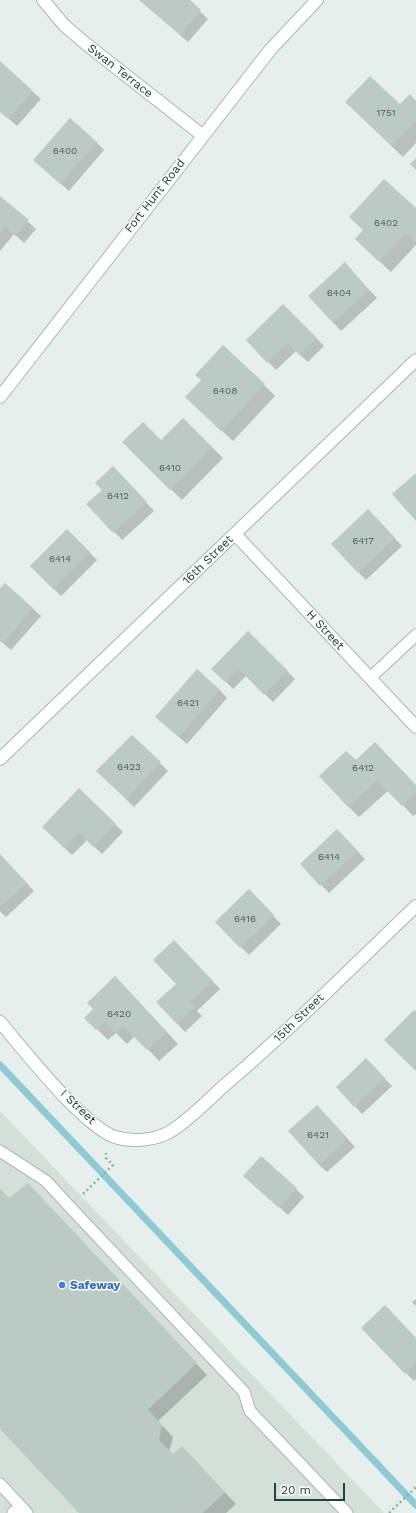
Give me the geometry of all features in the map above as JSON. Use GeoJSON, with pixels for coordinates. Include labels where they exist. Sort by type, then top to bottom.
{"type":"FeatureCollection","features":[{"type":"Feature","properties":{"kind":"street","name":"Swan Terrace"},"geometry":{"type":"LineString","coordinates":[[43,0],[64,25],[86,44],[202,135]]}},
{"type":"Feature","properties":{"kind":"street","name":"Fort Hunt Road"},"geometry":{"type":"LineString","coordinates":[[0,397],[202,135],[270,50],[317,0]]}},
{"type":"Feature","properties":{"kind":"street","name":"16th Street"},"geometry":{"type":"LineString","coordinates":[[0,759],[416,360]]}},
{"type":"Feature","properties":{"kind":"street","name":"H Street"},"geometry":{"type":"LineString","coordinates":[[235,534],[416,726]]}},
{"type":"Feature","properties":{"kind":"street","name":"15th Street"},"geometry":{"type":"LineString","coordinates":[[178,1125],[250,1064],[416,906]]}},
{"type":"Feature","properties":{"kind":"street","name":"I Street"},"geometry":{"type":"LineString","coordinates":[[0,1022],[87,1118],[107,1134],[134,1140],[150,1139],[170,1132],[178,1125]]}},
{"type":"Feature","properties":{"kind":"lane"},"geometry":{"type":"LineString","coordinates":[[370,678],[416,635]]}},
{"type":"Feature","properties":{"kind":"lane"},"geometry":{"type":"LineString","coordinates":[[0,1150],[46,1181],[244,1392],[250,1411],[347,1513]]}},
{"type":"Feature","properties":{"kind":"lane"},"geometry":{"type":"LineString","coordinates":[[0,1484],[20,1511]]}},
{"type":"Feature","properties":{"kind":"path"},"geometry":{"type":"LineString","coordinates":[[95,1182],[113,1165],[106,1158]]}},
{"type":"Feature","properties":{"kind":"path"},"geometry":{"type":"LineString","coordinates":[[389,1513],[416,1487]]}},
{"type":"Feature","properties":{"kind":"shaded area"},"geometry":{"type":"Polygon","coordinates":[[[0,1111],[384,1513],[0,1513],[0,1111]]]}},
{"type":"Feature","properties":{"kind":"building"},"geometry":{"type":"Polygon","coordinates":[[[139,0],[190,0],[201,10],[180,35],[139,0]]]}},
{"type":"Feature","properties":{"kind":"building"},"geometry":{"type":"Polygon","coordinates":[[[0,61],[33,91],[8,119],[0,112],[0,61]]]}},
{"type":"Feature","properties":{"kind":"building"},"geometry":{"type":"Polygon","coordinates":[[[370,76],[400,104],[410,94],[416,101],[416,121],[392,146],[345,102],[370,76]]]}},
{"type":"Feature","properties":{"kind":"building"},"geometry":{"type":"Polygon","coordinates":[[[70,118],[97,142],[60,184],[33,160],[70,118]]]}},
{"type":"Feature","properties":{"kind":"building"},"geometry":{"type":"Polygon","coordinates":[[[416,158],[416,170],[410,164],[416,158]]]}},
{"type":"Feature","properties":{"kind":"building"},"geometry":{"type":"Polygon","coordinates":[[[384,179],[416,208],[416,242],[406,233],[379,262],[355,239],[363,230],[349,217],[384,179]]]}},
{"type":"Feature","properties":{"kind":"building"},"geometry":{"type":"Polygon","coordinates":[[[0,196],[29,220],[15,236],[5,227],[0,234],[0,196]]]}},
{"type":"Feature","properties":{"kind":"building"},"geometry":{"type":"Polygon","coordinates":[[[345,262],[369,290],[333,323],[308,296],[345,262]]]}},
{"type":"Feature","properties":{"kind":"building"},"geometry":{"type":"Polygon","coordinates":[[[283,304],[317,338],[299,355],[288,343],[267,363],[246,340],[283,304]]]}},
{"type":"Feature","properties":{"kind":"building"},"geometry":{"type":"Polygon","coordinates":[[[223,345],[265,384],[221,431],[185,397],[201,380],[195,375],[223,345]]]}},
{"type":"Feature","properties":{"kind":"building"},"geometry":{"type":"Polygon","coordinates":[[[183,418],[212,447],[170,490],[122,442],[143,422],[161,440],[183,418]]]}},
{"type":"Feature","properties":{"kind":"building"},"geometry":{"type":"Polygon","coordinates":[[[113,466],[147,502],[113,533],[86,504],[102,490],[95,483],[113,466]]]}},
{"type":"Feature","properties":{"kind":"building"},"geometry":{"type":"Polygon","coordinates":[[[416,473],[416,521],[392,494],[416,473]]]}},
{"type":"Feature","properties":{"kind":"building"},"geometry":{"type":"Polygon","coordinates":[[[368,509],[395,538],[358,573],[331,544],[368,509]]]}},
{"type":"Feature","properties":{"kind":"building"},"geometry":{"type":"Polygon","coordinates":[[[67,529],[90,552],[53,589],[30,566],[67,529]]]}},
{"type":"Feature","properties":{"kind":"building"},"geometry":{"type":"Polygon","coordinates":[[[5,583],[33,608],[3,643],[0,641],[0,588],[5,583]]]}},
{"type":"Feature","properties":{"kind":"building"},"geometry":{"type":"Polygon","coordinates":[[[248,631],[288,671],[264,695],[238,668],[225,682],[211,669],[248,631]]]}},
{"type":"Feature","properties":{"kind":"building"},"geometry":{"type":"Polygon","coordinates":[[[197,669],[220,690],[179,737],[155,717],[197,669]]]}},
{"type":"Feature","properties":{"kind":"building"},"geometry":{"type":"Polygon","coordinates":[[[132,735],[161,762],[126,799],[96,771],[132,735]]]}},
{"type":"Feature","properties":{"kind":"building"},"geometry":{"type":"Polygon","coordinates":[[[375,742],[416,785],[416,792],[402,806],[377,780],[348,807],[319,776],[346,751],[356,760],[375,742]]]}},
{"type":"Feature","properties":{"kind":"building"},"geometry":{"type":"Polygon","coordinates":[[[79,788],[116,824],[93,847],[79,832],[64,848],[42,827],[79,788]]]}},
{"type":"Feature","properties":{"kind":"building"},"geometry":{"type":"Polygon","coordinates":[[[337,829],[358,851],[320,886],[300,864],[337,829]]]}},
{"type":"Feature","properties":{"kind":"building"},"geometry":{"type":"Polygon","coordinates":[[[0,854],[27,883],[0,907],[0,854]]]}},
{"type":"Feature","properties":{"kind":"building"},"geometry":{"type":"Polygon","coordinates":[[[249,889],[274,915],[240,948],[215,922],[249,889]]]}},
{"type":"Feature","properties":{"kind":"building"},"geometry":{"type":"Polygon","coordinates":[[[174,940],[213,981],[190,1002],[194,1008],[177,1024],[156,1002],[176,984],[153,960],[174,940]]]}},
{"type":"Feature","properties":{"kind":"building"},"geometry":{"type":"Polygon","coordinates":[[[115,976],[167,1032],[147,1050],[123,1026],[115,1034],[104,1022],[96,1030],[84,1018],[93,1009],[87,1003],[115,976]]]}},
{"type":"Feature","properties":{"kind":"building"},"geometry":{"type":"Polygon","coordinates":[[[414,1010],[416,1011],[416,1071],[384,1040],[414,1010]]]}},
{"type":"Feature","properties":{"kind":"building"},"geometry":{"type":"Polygon","coordinates":[[[366,1058],[385,1078],[354,1107],[336,1087],[366,1058]]]}},
{"type":"Feature","properties":{"kind":"building"},"geometry":{"type":"Polygon","coordinates":[[[317,1105],[348,1139],[319,1165],[288,1131],[317,1105]]]}},
{"type":"Feature","properties":{"kind":"building"},"geometry":{"type":"Polygon","coordinates":[[[261,1156],[297,1188],[279,1208],[243,1176],[261,1156]]]}},
{"type":"Feature","properties":{"kind":"building","name":"Safeway"},"geometry":{"type":"Polygon","coordinates":[[[28,1183],[197,1363],[148,1410],[162,1425],[159,1440],[173,1454],[182,1446],[225,1492],[203,1513],[79,1513],[0,1429],[0,1189],[9,1198],[28,1183]]]}},
{"type":"Feature","properties":{"kind":"building"},"geometry":{"type":"Polygon","coordinates":[[[385,1305],[416,1338],[416,1363],[405,1374],[361,1328],[385,1305]]]}},
{"type":"Feature","properties":{"kind":"waterway"},"geometry":{"type":"LineString","coordinates":[[0,1065],[416,1505]]}},
{"type":"Feature","properties":{"kind":"place","name":"Safeway"},"geometry":{"type":"Point","coordinates":[62,1285]}}]}
